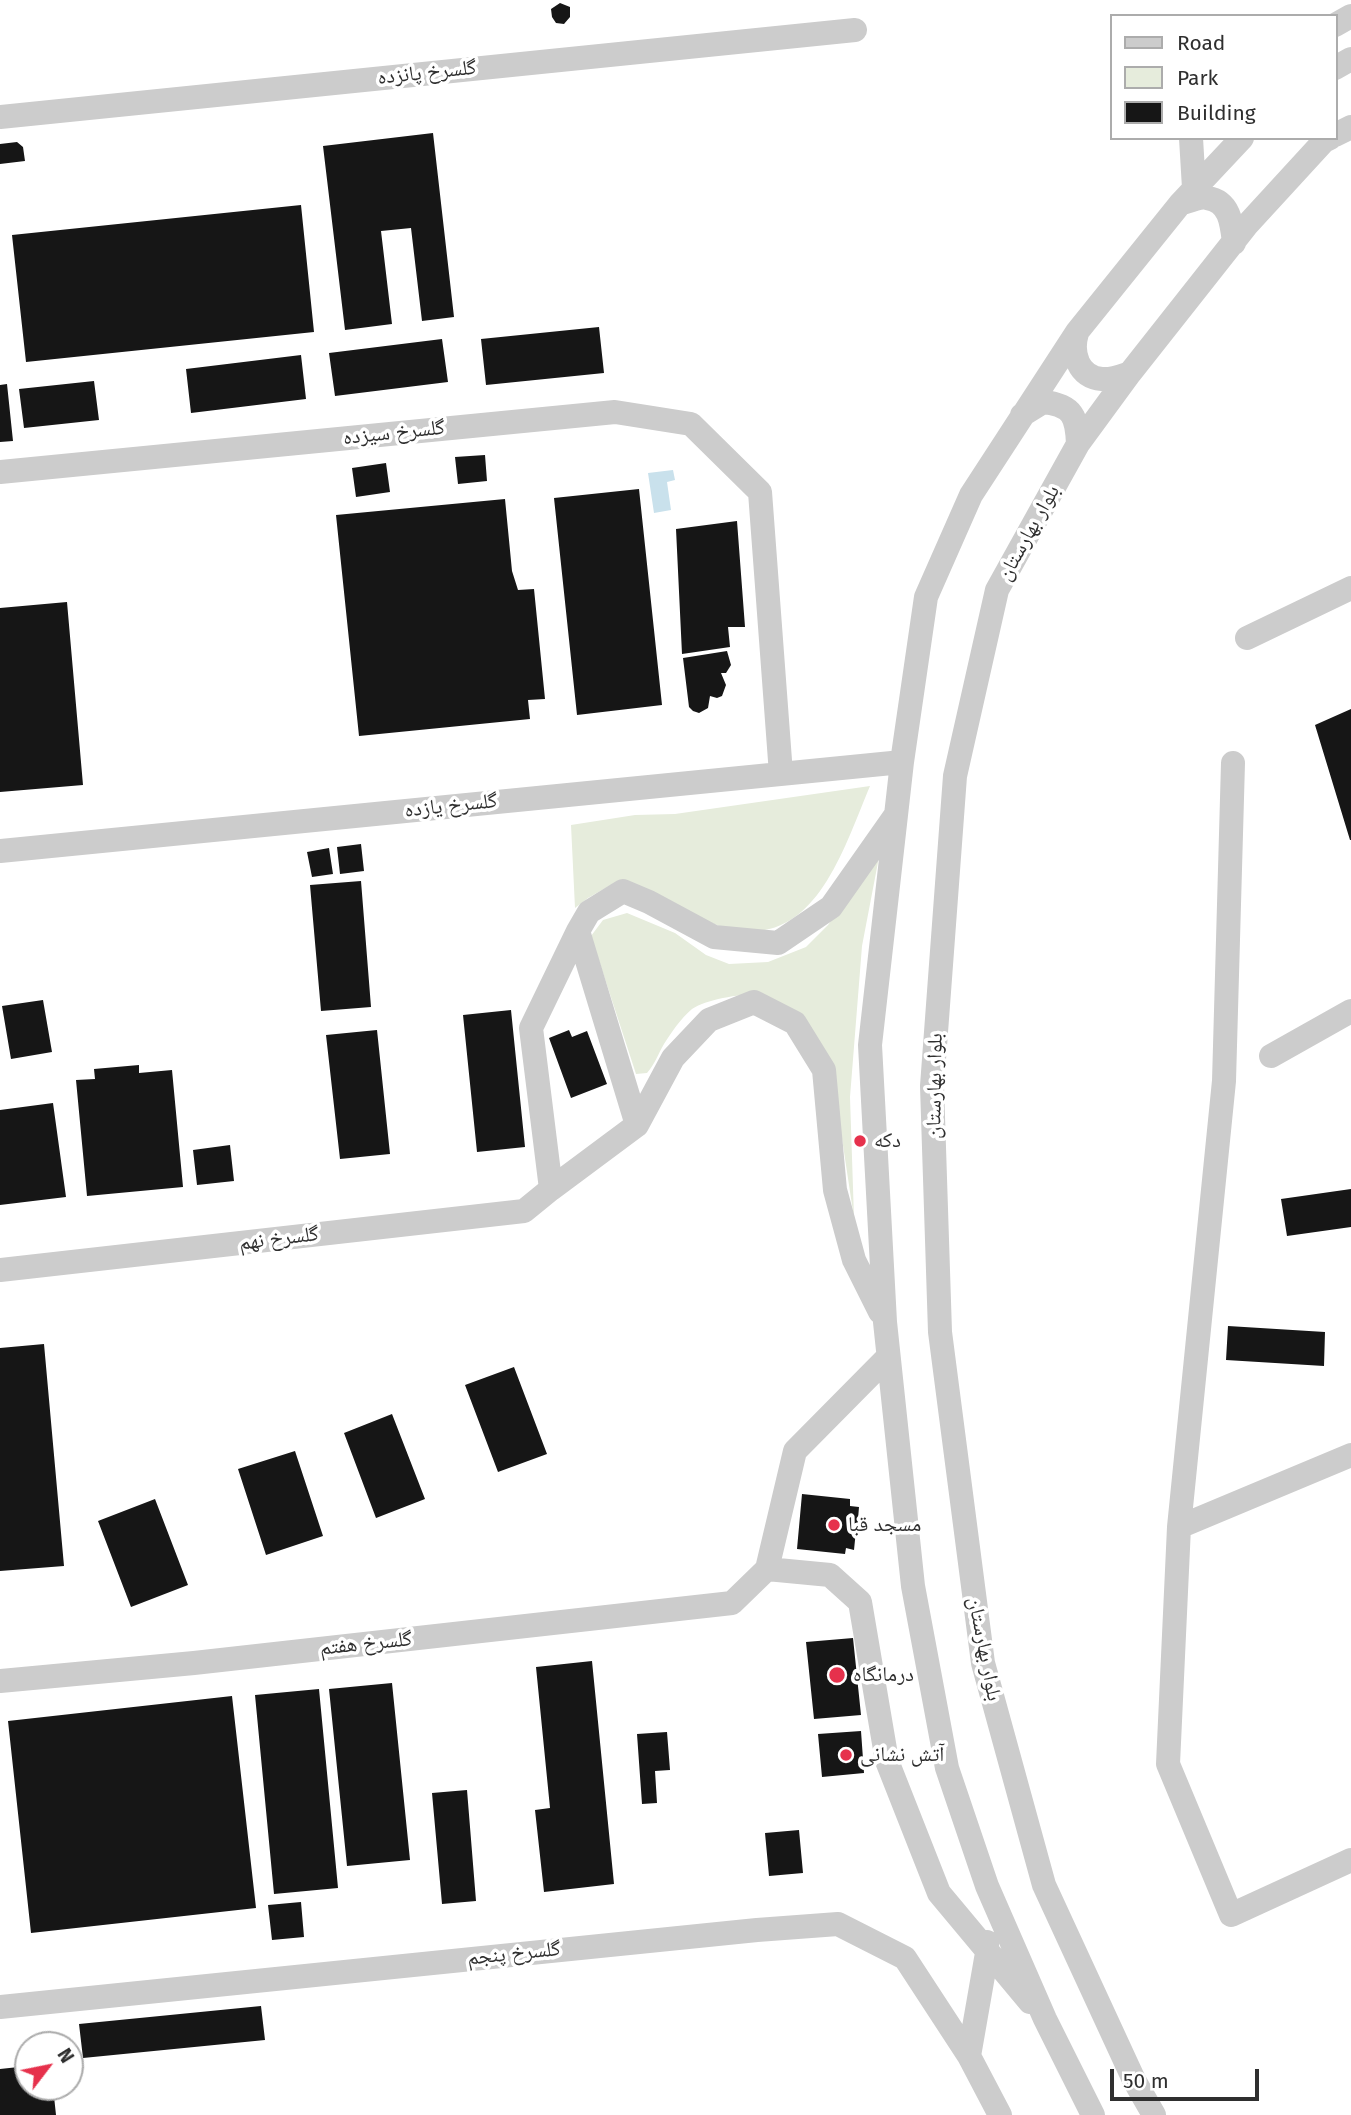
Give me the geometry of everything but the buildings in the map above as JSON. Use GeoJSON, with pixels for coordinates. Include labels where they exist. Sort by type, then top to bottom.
{"type":"FeatureCollection","features":[{"type":"Feature","properties":{"kind":"street","name":"گلسرخ پانزده"},"geometry":{"type":"LineString","coordinates":[[0,117],[855,30]]}},
{"type":"Feature","properties":{"kind":"street"},"geometry":{"type":"LineString","coordinates":[[1187,196],[1191,140]]}},
{"type":"Feature","properties":{"kind":"street"},"geometry":{"type":"LineString","coordinates":[[1093,2115],[1045,2019],[987,1885],[947,1769],[913,1586],[888,1357],[870,1045],[902,762],[926,597],[971,495],[1077,332],[1187,196],[1240,140]]}},
{"type":"Feature","properties":{"kind":"street","name":"بلوار بهارستان"},"geometry":{"type":"LineString","coordinates":[[1154,2115],[1134,2080],[1044,1885],[983,1663],[940,1332],[932,1086],[955,776],[997,590],[1078,444],[1130,373],[1246,226],[1326,140]]}},
{"type":"Feature","properties":{"kind":"street"},"geometry":{"type":"LineString","coordinates":[[1187,196],[1206,197],[1223,204],[1232,220],[1234,243]]}},
{"type":"Feature","properties":{"kind":"street"},"geometry":{"type":"LineString","coordinates":[[1077,332],[1072,347],[1077,363],[1087,374],[1101,379],[1130,373]]}},
{"type":"Feature","properties":{"kind":"street"},"geometry":{"type":"LineString","coordinates":[[1022,415],[1043,402],[1066,407],[1077,422],[1078,444]]}},
{"type":"Feature","properties":{"kind":"street","name":"گلسرخ سیزده"},"geometry":{"type":"LineString","coordinates":[[0,472],[615,412],[691,424],[760,492],[781,774]]}},
{"type":"Feature","properties":{"kind":"street"},"geometry":{"type":"LineString","coordinates":[[1247,638],[1351,588]]}},
{"type":"Feature","properties":{"kind":"street","name":"گلسرخ یازده"},"geometry":{"type":"LineString","coordinates":[[0,851],[902,762]]}},
{"type":"Feature","properties":{"kind":"street"},"geometry":{"type":"LineString","coordinates":[[1233,763],[1224,1081],[1179,1527],[1168,1764],[1231,1914],[1351,1860]]}},
{"type":"Feature","properties":{"kind":"street"},"geometry":{"type":"LineString","coordinates":[[551,1189],[531,1028],[589,912],[623,891],[714,937],[778,943],[831,908],[898,813]]}},
{"type":"Feature","properties":{"kind":"street"},"geometry":{"type":"LineString","coordinates":[[578,931],[637,1125]]}},
{"type":"Feature","properties":{"kind":"street"},"geometry":{"type":"LineString","coordinates":[[637,1125],[673,1058],[709,1020],[754,1002],[795,1023],[824,1070],[835,1190],[854,1259],[885,1322]]}},
{"type":"Feature","properties":{"kind":"street"},"geometry":{"type":"LineString","coordinates":[[1272,1056],[1351,1011]]}},
{"type":"Feature","properties":{"kind":"street","name":"گلسرخ نهم"},"geometry":{"type":"LineString","coordinates":[[0,1270],[524,1210],[637,1125]]}},
{"type":"Feature","properties":{"kind":"street"},"geometry":{"type":"LineString","coordinates":[[888,1357],[795,1451],[767,1569],[830,1575],[860,1602],[887,1760],[939,1893],[1045,2019]]}},
{"type":"Feature","properties":{"kind":"street"},"geometry":{"type":"LineString","coordinates":[[1179,1527],[1351,1455]]}},
{"type":"Feature","properties":{"kind":"street","name":"گلسرخ هفتم"},"geometry":{"type":"LineString","coordinates":[[0,1681],[194,1664],[732,1603],[767,1569]]}},
{"type":"Feature","properties":{"kind":"street"},"geometry":{"type":"LineString","coordinates":[[969,2056],[987,1953],[987,1885]]}},
{"type":"Feature","properties":{"kind":"street","name":"گلسرخ پنجم"},"geometry":{"type":"LineString","coordinates":[[0,2007],[838,1924],[905,1958],[969,2056],[1000,2115]]}},
{"type":"Feature","properties":{"kind":"green space"},"geometry":{"type":"Polygon","coordinates":[[[870,786],[848,840],[819,892],[801,912],[779,926],[752,931],[720,926],[616,882],[575,908],[571,825],[635,815],[675,814],[870,786]]]}},
{"type":"Feature","properties":{"kind":"green space"},"geometry":{"type":"Polygon","coordinates":[[[879,857],[862,946],[850,1097],[854,1218],[831,1066],[762,994],[755,994],[716,1000],[692,1009],[673,1030],[647,1073],[636,1074],[591,936],[603,920],[627,913],[675,933],[706,955],[729,964],[768,962],[806,947],[828,925],[879,857]]]}},
{"type":"Feature","properties":{"kind":"water"},"geometry":{"type":"Polygon","coordinates":[[[673,470],[675,480],[667,482],[671,510],[654,513],[648,473],[673,470]]]}},
{"type":"Feature","properties":{"kind":"place","name":"دکه"},"geometry":{"type":"Point","coordinates":[860,1141]}},
{"type":"Feature","properties":{"kind":"place","name":"مسجد قبا"},"geometry":{"type":"Point","coordinates":[834,1525]}},
{"type":"Feature","properties":{"kind":"place","name":"درمانگاه"},"geometry":{"type":"Point","coordinates":[837,1675]}},
{"type":"Feature","properties":{"kind":"place","name":"آتش نشانی"},"geometry":{"type":"Point","coordinates":[846,1755]}}]}
